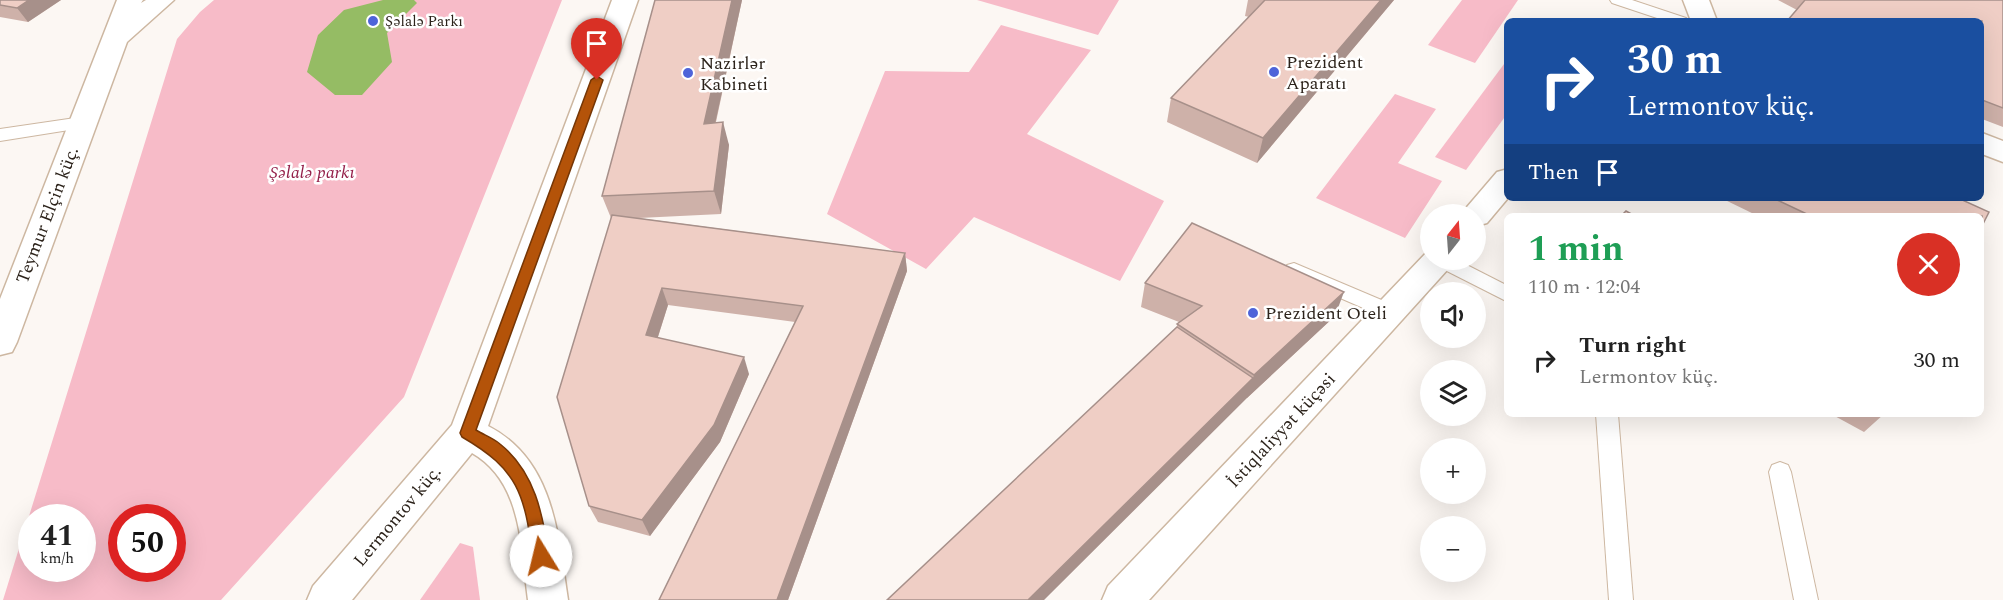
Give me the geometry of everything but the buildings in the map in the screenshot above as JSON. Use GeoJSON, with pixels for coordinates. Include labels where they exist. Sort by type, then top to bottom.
{"type":"FeatureCollection","features":[{"type":"Feature","properties":{"kind":"main road"},"geometry":{"type":"LineString","coordinates":[[114,39],[130,0]]}},
{"type":"Feature","properties":{"kind":"main road"},"geometry":{"type":"LineString","coordinates":[[114,39],[161,0]]}},
{"type":"Feature","properties":{"kind":"main road","name":"Lermontov küç."},"geometry":{"type":"LineString","coordinates":[[327,600],[467,433],[625,0]]}},
{"type":"Feature","properties":{"kind":"main road"},"geometry":{"type":"LineString","coordinates":[[1696,0],[1703,18]]}},
{"type":"Feature","properties":{"kind":"main road","name":"Teymur Elçin küç."},"geometry":{"type":"LineString","coordinates":[[0,342],[114,39]]}},
{"type":"Feature","properties":{"kind":"main road"},"geometry":{"type":"LineString","coordinates":[[1984,144],[2003,152]]}},
{"type":"Feature","properties":{"kind":"main road"},"geometry":{"type":"LineString","coordinates":[[1486,204],[1504,184]]}},
{"type":"Feature","properties":{"kind":"main road","name":"İstiqlaliyyət küçəsi"},"geometry":{"type":"LineString","coordinates":[[1122,600],[1431,270]]}},
{"type":"Feature","properties":{"kind":"main road"},"geometry":{"type":"LineString","coordinates":[[467,433],[495,449],[523,481],[534,513],[548,600]]}},
{"type":"Feature","properties":{"kind":"lane"},"geometry":{"type":"LineString","coordinates":[[1615,0],[1626,18]]}},
{"type":"Feature","properties":{"kind":"lane"},"geometry":{"type":"LineString","coordinates":[[1615,0],[1672,18]]}},
{"type":"Feature","properties":{"kind":"lane"},"geometry":{"type":"LineString","coordinates":[[0,135],[82,123]]}},
{"type":"Feature","properties":{"kind":"lane"},"geometry":{"type":"LineString","coordinates":[[1277,263],[1391,312]]}},
{"type":"Feature","properties":{"kind":"lane"},"geometry":{"type":"LineString","coordinates":[[1459,270],[1504,293]]}},
{"type":"Feature","properties":{"kind":"lane"},"geometry":{"type":"LineString","coordinates":[[1607,417],[1621,600]]}},
{"type":"Feature","properties":{"kind":"lane"},"geometry":{"type":"LineString","coordinates":[[1780,472],[1806,600]]}},
{"type":"Feature","properties":{"kind":"green space","name":"Şəlalə parkı"},"geometry":{"type":"Polygon","coordinates":[[[214,0],[562,0],[404,397],[221,600],[3,600],[18,552],[18,582],[96,582],[96,504],[33,504],[177,39],[200,12],[214,0]]]}},
{"type":"Feature","properties":{"kind":"green space"},"geometry":{"type":"Polygon","coordinates":[[[977,0],[1119,0],[1098,35],[977,0]]]}},
{"type":"Feature","properties":{"kind":"green space"},"geometry":{"type":"Polygon","coordinates":[[[1462,0],[1518,0],[1475,63],[1428,45],[1462,0]]]}},
{"type":"Feature","properties":{"kind":"green space"},"geometry":{"type":"Polygon","coordinates":[[[1001,25],[1091,50],[1027,134],[1164,201],[1120,281],[974,217],[926,269],[827,214],[885,71],[969,72],[1001,25]]]}},
{"type":"Feature","properties":{"kind":"green space"},"geometry":{"type":"Polygon","coordinates":[[[1504,64],[1504,118],[1466,170],[1435,157],[1504,64]]]}},
{"type":"Feature","properties":{"kind":"green space"},"geometry":{"type":"Polygon","coordinates":[[[1395,94],[1436,109],[1398,163],[1442,181],[1427,204],[1420,204],[1420,215],[1405,238],[1316,198],[1395,94]]]}},
{"type":"Feature","properties":{"kind":"green space"},"geometry":{"type":"Polygon","coordinates":[[[460,543],[473,547],[480,600],[420,600],[460,543]]]}},
{"type":"Feature","properties":{"kind":"shaded area"},"geometry":{"type":"Polygon","coordinates":[[[383,0],[414,0],[417,3],[387,33],[392,62],[362,95],[335,95],[307,72],[318,35],[344,10],[383,0]]]}},
{"type":"Feature","properties":{"kind":"place","name":"Şəlalə Parkı"},"geometry":{"type":"Point","coordinates":[373,21]}},
{"type":"Feature","properties":{"kind":"place","name":"Prezident Aparatı"},"geometry":{"type":"Point","coordinates":[1274,72]}},
{"type":"Feature","properties":{"kind":"place","name":"Nazirlər Kabineti"},"geometry":{"type":"Point","coordinates":[688,73]}},
{"type":"Feature","properties":{"kind":"place","name":"Prezident Oteli"},"geometry":{"type":"Point","coordinates":[1253,313]}},
{"type":"Feature","properties":{"kind":"route"},"geometry":{"type":"LineString","coordinates":[[541,556],[534,513],[523,481],[495,449],[467,433],[597,80]]}}]}
